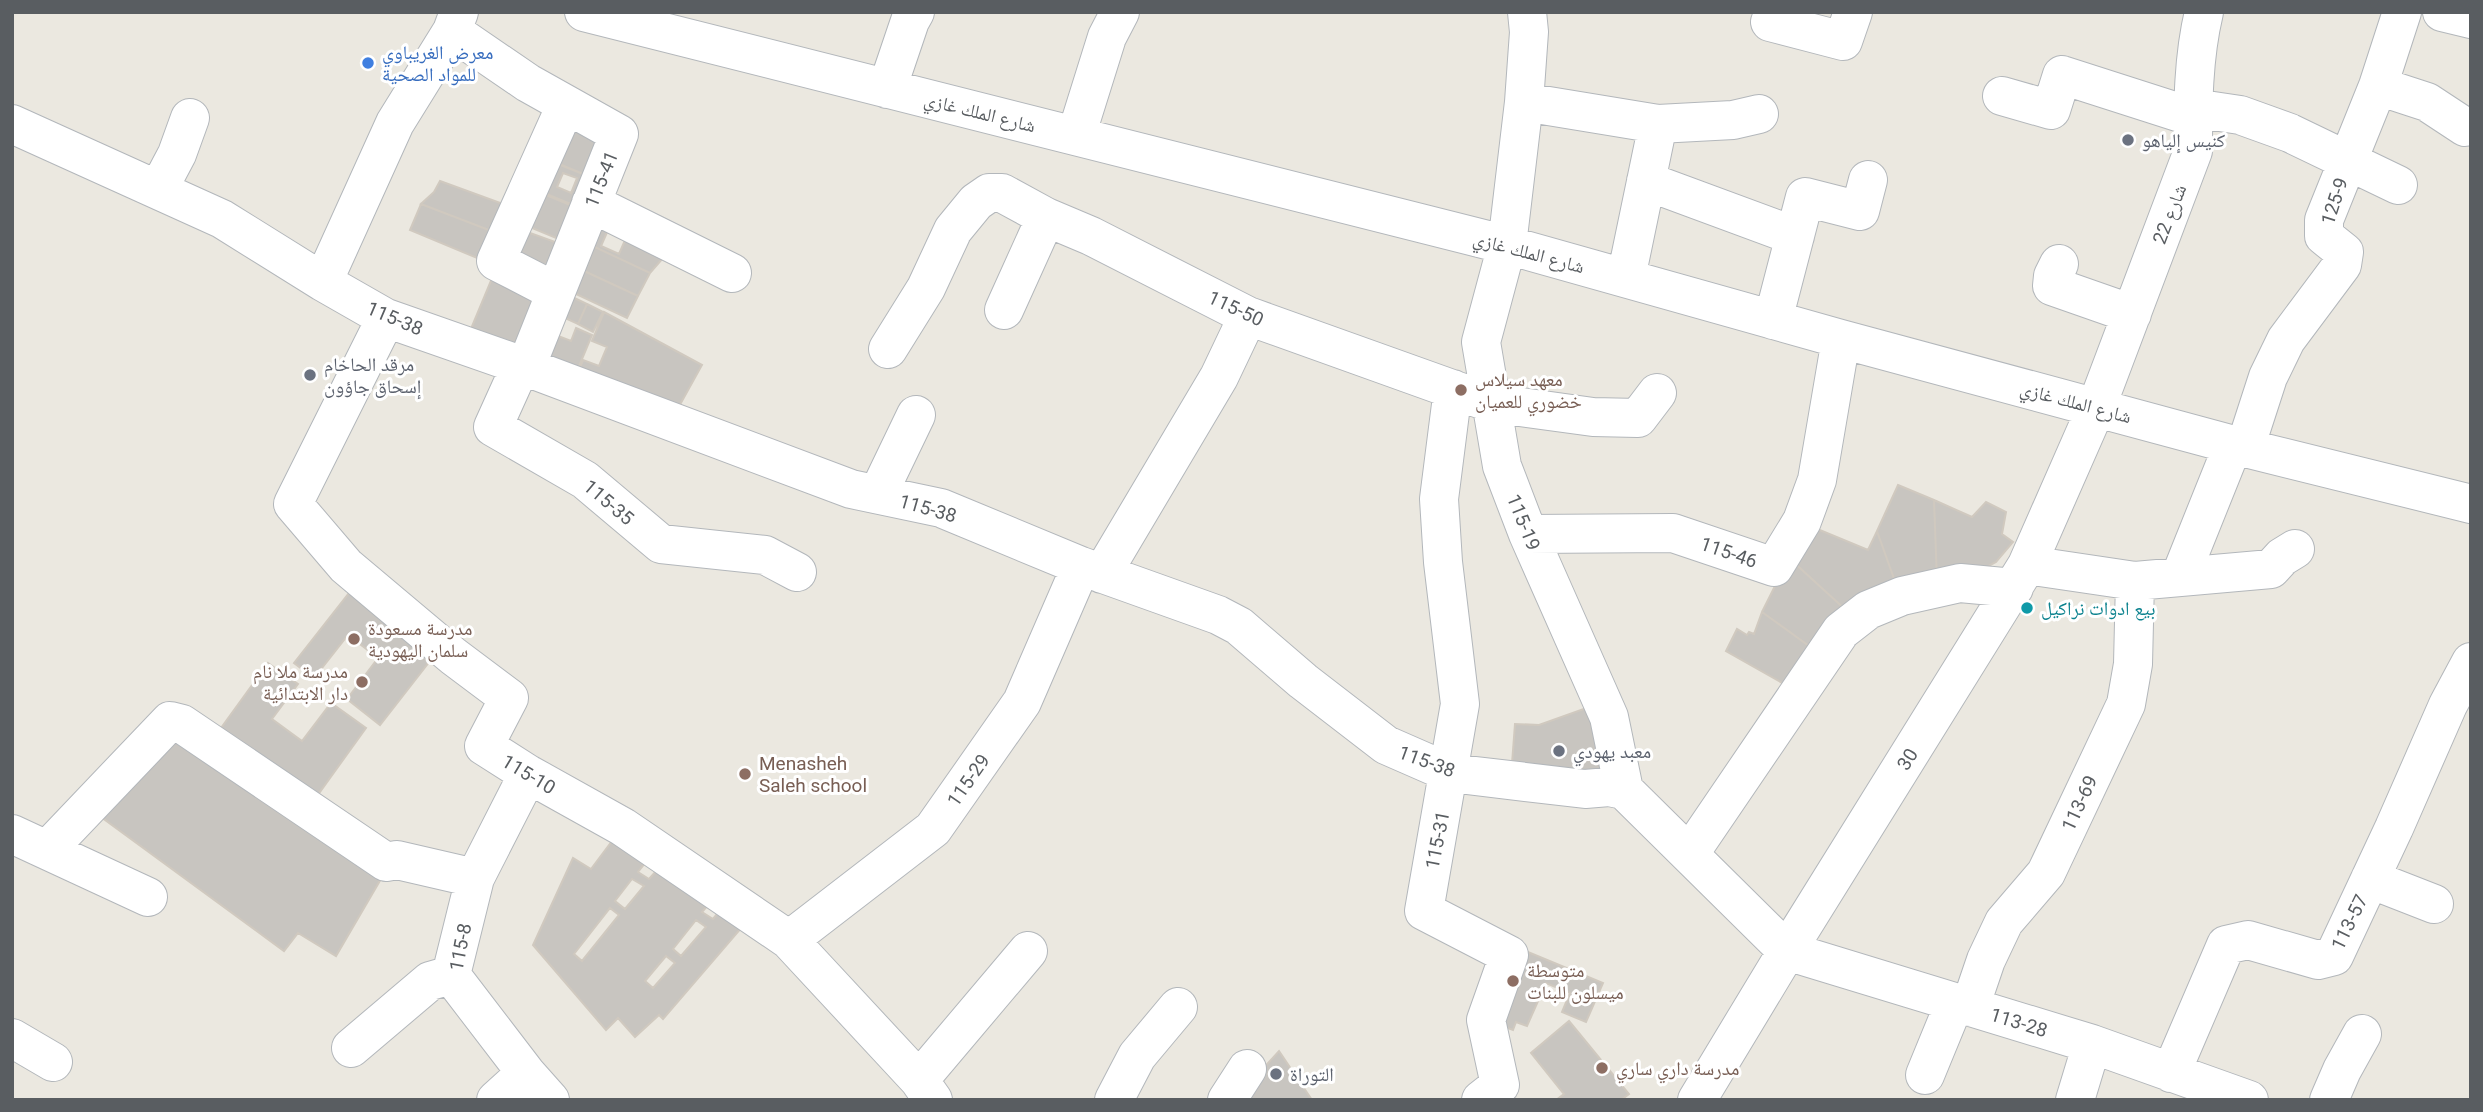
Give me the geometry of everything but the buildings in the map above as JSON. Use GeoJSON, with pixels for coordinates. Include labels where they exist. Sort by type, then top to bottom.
{"type":"FeatureCollection","features":[{"type":"Feature","properties":{"kind":"street"},"geometry":{"type":"LineString","coordinates":[[887,89],[915,12]]}},
{"type":"Feature","properties":{"kind":"street"},"geometry":{"type":"LineString","coordinates":[[1076,136],[1107,37],[1120,12]]}},
{"type":"Feature","properties":{"kind":"street","name":"115-19"},"geometry":{"type":"LineString","coordinates":[[1527,12],[1529,32],[1524,102],[1507,245],[1481,342],[1502,466],[1528,534],[1609,717],[1624,790]]}},
{"type":"Feature","properties":{"kind":"street"},"geometry":{"type":"LineString","coordinates":[[1770,22],[1843,41],[1853,12]]}},
{"type":"Feature","properties":{"kind":"street","name":"شارع 22"},"geometry":{"type":"LineString","coordinates":[[2096,408],[2193,151],[2196,62],[2204,12]]}},
{"type":"Feature","properties":{"kind":"street","name":"125-9"},"geometry":{"type":"LineString","coordinates":[[2239,447],[2268,377],[2287,340],[2342,265],[2344,252],[2324,236],[2324,220],[2378,86],[2402,12]]}},
{"type":"Feature","properties":{"kind":"street"},"geometry":{"type":"LineString","coordinates":[[2442,12],[2471,19]]}},
{"type":"Feature","properties":{"kind":"street","name":"شارع الملك غازي"},"geometry":{"type":"LineString","coordinates":[[591,13],[1507,245],[2239,447],[2471,504]]}},
{"type":"Feature","properties":{"kind":"street"},"geometry":{"type":"LineString","coordinates":[[323,282],[395,123],[456,21]]}},
{"type":"Feature","properties":{"kind":"street","name":"115-41"},"geometry":{"type":"LineString","coordinates":[[456,21],[528,83],[618,134],[524,366]]}},
{"type":"Feature","properties":{"kind":"street"},"geometry":{"type":"LineString","coordinates":[[2002,96],[2051,110],[2062,75],[2193,112],[2240,115],[2290,133],[2398,185]]}},
{"type":"Feature","properties":{"kind":"street"},"geometry":{"type":"LineString","coordinates":[[2378,86],[2427,102],[2465,127]]}},
{"type":"Feature","properties":{"kind":"street"},"geometry":{"type":"LineString","coordinates":[[1524,102],[1658,124],[1733,120],[1759,114]]}},
{"type":"Feature","properties":{"kind":"street"},"geometry":{"type":"LineString","coordinates":[[556,292],[496,261],[566,105]]}},
{"type":"Feature","properties":{"kind":"street"},"geometry":{"type":"LineString","coordinates":[[158,190],[177,154],[190,118]]}},
{"type":"Feature","properties":{"kind":"street","name":"115-38"},"geometry":{"type":"LineString","coordinates":[[12,124],[222,219],[386,318],[524,366],[851,489],[941,508],[1091,570],[1218,615],[1239,626],[1303,681],[1386,746],[1450,773],[1585,789],[1609,787],[1624,790]]}},
{"type":"Feature","properties":{"kind":"street"},"geometry":{"type":"LineString","coordinates":[[1626,278],[1658,124]]}},
{"type":"Feature","properties":{"kind":"street"},"geometry":{"type":"LineString","coordinates":[[1773,320],[1805,197],[1860,211],[1868,180]]}},
{"type":"Feature","properties":{"kind":"street"},"geometry":{"type":"LineString","coordinates":[[1646,181],[1795,236]]}},
{"type":"Feature","properties":{"kind":"street","name":"115-50"},"geometry":{"type":"LineString","coordinates":[[888,349],[926,288],[953,230],[976,202],[989,193],[1002,193],[1248,316],[1491,403],[1593,417],[1638,418],[1657,393]]}},
{"type":"Feature","properties":{"kind":"street"},"geometry":{"type":"LineString","coordinates":[[591,203],[732,273]]}},
{"type":"Feature","properties":{"kind":"street"},"geometry":{"type":"LineString","coordinates":[[1004,310],[1046,216]]}},
{"type":"Feature","properties":{"kind":"street"},"geometry":{"type":"LineString","coordinates":[[2059,264],[2052,286],[2132,314]]}},
{"type":"Feature","properties":{"kind":"street"},"geometry":{"type":"LineString","coordinates":[[1091,570],[1219,377],[1248,316]]}},
{"type":"Feature","properties":{"kind":"street","name":"115-10"},"geometry":{"type":"LineString","coordinates":[[386,318],[293,504],[346,566],[453,656],[509,698],[484,746],[623,827],[789,940],[926,1090]]}},
{"type":"Feature","properties":{"kind":"street","name":"115-46"},"geometry":{"type":"LineString","coordinates":[[1528,534],[1672,533],[1774,567],[1802,521],[1817,481],[1841,339]]}},
{"type":"Feature","properties":{"kind":"street","name":"115-35"},"geometry":{"type":"LineString","coordinates":[[524,366],[493,428],[585,480],[661,544],[765,555],[797,572]]}},
{"type":"Feature","properties":{"kind":"street","name":"115-31"},"geometry":{"type":"LineString","coordinates":[[1453,389],[1439,499],[1443,562],[1460,705],[1424,911],[1509,955],[1486,1020],[1500,1085],[1481,1100]]}},
{"type":"Feature","properties":{"kind":"street","name":"30"},"geometry":{"type":"LineString","coordinates":[[1697,1100],[2020,576],[2096,408]]}},
{"type":"Feature","properties":{"kind":"street"},"geometry":{"type":"LineString","coordinates":[[878,495],[916,415]]}},
{"type":"Feature","properties":{"kind":"street"},"geometry":{"type":"LineString","coordinates":[[2180,577],[2239,447]]}},
{"type":"Feature","properties":{"kind":"street"},"geometry":{"type":"LineString","coordinates":[[1690,853],[1840,631],[1868,610],[1902,597],[1959,583],[2020,576],[2135,581],[2272,569],[2282,557],[2295,549]]}},
{"type":"Feature","properties":{"kind":"street","name":"115-29"},"geometry":{"type":"LineString","coordinates":[[789,940],[933,829],[1022,702],[1091,570]]}},
{"type":"Feature","properties":{"kind":"street","name":"113-69"},"geometry":{"type":"LineString","coordinates":[[1925,1075],[2004,922],[2046,873],[2126,704],[2133,664],[2135,581]]}},
{"type":"Feature","properties":{"kind":"street","name":"113-57"},"geometry":{"type":"LineString","coordinates":[[2171,1073],[2227,946],[2248,940],[2318,960],[2334,956],[2370,879],[2459,711],[2471,662]]}},
{"type":"Feature","properties":{"kind":"street"},"geometry":{"type":"LineString","coordinates":[[47,850],[170,721],[182,724],[386,862],[397,860],[475,878]]}},
{"type":"Feature","properties":{"kind":"street","name":"115-8"},"geometry":{"type":"LineString","coordinates":[[528,774],[475,878],[451,975],[538,1086]]}},
{"type":"Feature","properties":{"kind":"street"},"geometry":{"type":"LineString","coordinates":[[1624,790],[1787,951]]}},
{"type":"Feature","properties":{"kind":"street"},"geometry":{"type":"LineString","coordinates":[[12,834],[148,897]]}},
{"type":"Feature","properties":{"kind":"street"},"geometry":{"type":"LineString","coordinates":[[2370,879],[2434,904]]}},
{"type":"Feature","properties":{"kind":"street"},"geometry":{"type":"LineString","coordinates":[[926,1090],[1028,951]]}},
{"type":"Feature","properties":{"kind":"street","name":"113-28"},"geometry":{"type":"LineString","coordinates":[[1787,951],[2092,1044],[2249,1100]]}},
{"type":"Feature","properties":{"kind":"street"},"geometry":{"type":"LineString","coordinates":[[351,1048],[430,981],[451,975]]}},
{"type":"Feature","properties":{"kind":"street"},"geometry":{"type":"LineString","coordinates":[[1114,1100],[1137,1056],[1178,1007]]}},
{"type":"Feature","properties":{"kind":"street"},"geometry":{"type":"LineString","coordinates":[[2329,1100],[2362,1034]]}},
{"type":"Feature","properties":{"kind":"street"},"geometry":{"type":"LineString","coordinates":[[12,1038],[53,1062]]}},
{"type":"Feature","properties":{"kind":"street"},"geometry":{"type":"LineString","coordinates":[[2075,1100],[2092,1044]]}},
{"type":"Feature","properties":{"kind":"street"},"geometry":{"type":"LineString","coordinates":[[496,1100],[538,1086]]}},
{"type":"Feature","properties":{"kind":"place","name":"معرض الغريباوي للمواد الصحية"},"geometry":{"type":"Point","coordinates":[368,63]}},
{"type":"Feature","properties":{"kind":"place","name":"كنيس إلياهو"},"geometry":{"type":"Point","coordinates":[2128,140]}},
{"type":"Feature","properties":{"kind":"place","name":"مرقد الحاخام إسحاق جاؤون"},"geometry":{"type":"Point","coordinates":[310,375]}},
{"type":"Feature","properties":{"kind":"place","name":"معهد سيلاس خضوري للعميان"},"geometry":{"type":"Point","coordinates":[1461,390]}},
{"type":"Feature","properties":{"kind":"place","name":"بيع ادوات نراكيل"},"geometry":{"type":"Point","coordinates":[2027,608]}},
{"type":"Feature","properties":{"kind":"place","name":"مدرسة مسعودة سلمان اليهودية"},"geometry":{"type":"Point","coordinates":[354,639]}},
{"type":"Feature","properties":{"kind":"place","name":"مدرسة ملا نام دار الابتدائية"},"geometry":{"type":"Point","coordinates":[362,682]}},
{"type":"Feature","properties":{"kind":"place","name":"معبد يهودي"},"geometry":{"type":"Point","coordinates":[1559,751]}},
{"type":"Feature","properties":{"kind":"place","name":"Menasheh Saleh school"},"geometry":{"type":"Point","coordinates":[745,774]}},
{"type":"Feature","properties":{"kind":"place","name":"متوسطة ميسلون للبنات"},"geometry":{"type":"Point","coordinates":[1513,981]}},
{"type":"Feature","properties":{"kind":"place","name":"مدرسة داري ساري"},"geometry":{"type":"Point","coordinates":[1602,1068]}},
{"type":"Feature","properties":{"kind":"place","name":"التوراة"},"geometry":{"type":"Point","coordinates":[1276,1074]}}]}
